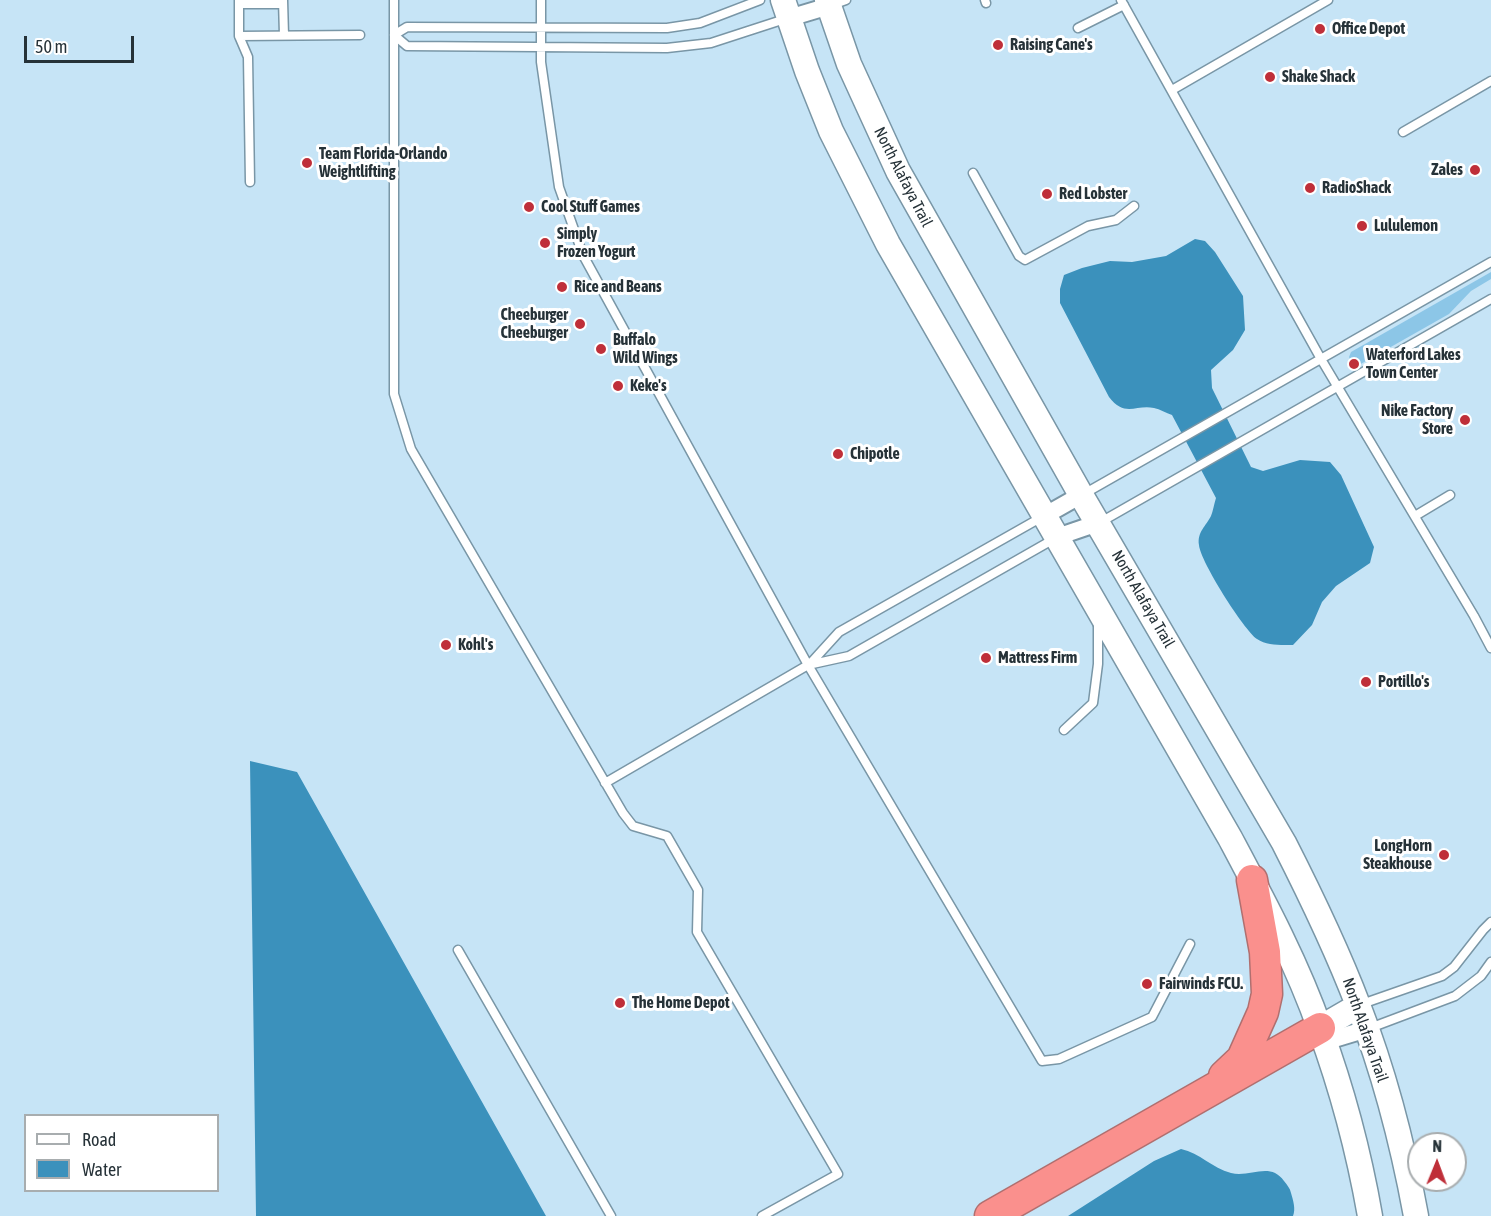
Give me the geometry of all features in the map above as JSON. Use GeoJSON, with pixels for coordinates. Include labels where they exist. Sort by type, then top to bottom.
{"type":"FeatureCollection","features":[{"type":"Feature","properties":{"kind":"highway"},"geometry":{"type":"LineString","coordinates":[[1203,1096],[1242,1059],[1263,1012],[1267,994],[1265,952],[1252,880]]}},
{"type":"Feature","properties":{"kind":"highway"},"geometry":{"type":"LineString","coordinates":[[990,1216],[1203,1096],[1322,1035]]}},
{"type":"Feature","properties":{"kind":"main road","name":"North Alafaya Trail"},"geometry":{"type":"LineString","coordinates":[[834,2],[849,64],[898,171],[1081,495],[1284,843],[1334,947],[1367,1029],[1399,1138],[1416,1216]]}},
{"type":"Feature","properties":{"kind":"main road"},"geometry":{"type":"LineString","coordinates":[[786,9],[807,72],[831,132],[857,186],[1252,880],[1298,975],[1322,1035],[1354,1143],[1370,1216]]}},
{"type":"Feature","properties":{"kind":"main road"},"geometry":{"type":"LineString","coordinates":[[1322,1035],[1358,1006]]}},
{"type":"Feature","properties":{"kind":"street"},"geometry":{"type":"LineString","coordinates":[[786,9],[834,2]]}},
{"type":"Feature","properties":{"kind":"street"},"geometry":{"type":"LineString","coordinates":[[1044,516],[1081,495]]}},
{"type":"Feature","properties":{"kind":"street"},"geometry":{"type":"LineString","coordinates":[[1057,537],[1098,523]]}},
{"type":"Feature","properties":{"kind":"street"},"geometry":{"type":"LineString","coordinates":[[1322,1035],[1367,1029]]}},
{"type":"Feature","properties":{"kind":"lane"},"geometry":{"type":"LineString","coordinates":[[394,0],[394,394],[411,449],[605,783],[633,826],[667,836],[698,890],[697,933],[838,1174],[762,1216]]}},
{"type":"Feature","properties":{"kind":"lane"},"geometry":{"type":"LineString","coordinates":[[541,0],[541,62],[559,187],[583,255],[808,665],[1042,1061],[1059,1059],[1152,1017],[1190,944]]}},
{"type":"Feature","properties":{"kind":"lane"},"geometry":{"type":"LineString","coordinates":[[394,35],[407,27],[667,28],[700,22],[760,0]]}},
{"type":"Feature","properties":{"kind":"lane"},"geometry":{"type":"LineString","coordinates":[[1172,90],[1328,0]]}},
{"type":"Feature","properties":{"kind":"lane"},"geometry":{"type":"LineString","coordinates":[[250,182],[248,57],[239,36],[239,2],[283,2],[284,36]]}},
{"type":"Feature","properties":{"kind":"lane"},"geometry":{"type":"LineString","coordinates":[[1078,28],[1123,2],[1321,359],[1491,648]]}},
{"type":"Feature","properties":{"kind":"lane"},"geometry":{"type":"LineString","coordinates":[[394,35],[407,46],[666,48],[711,43],[786,9]]}},
{"type":"Feature","properties":{"kind":"lane"},"geometry":{"type":"LineString","coordinates":[[239,36],[360,35]]}},
{"type":"Feature","properties":{"kind":"lane"},"geometry":{"type":"LineString","coordinates":[[1403,132],[1491,81]]}},
{"type":"Feature","properties":{"kind":"lane"},"geometry":{"type":"LineString","coordinates":[[973,172],[1020,256],[1025,260],[1088,226],[1116,220],[1134,206]]}},
{"type":"Feature","properties":{"kind":"lane"},"geometry":{"type":"LineString","coordinates":[[1081,495],[1491,262]]}},
{"type":"Feature","properties":{"kind":"lane"},"geometry":{"type":"LineString","coordinates":[[1098,523],[1491,299]]}},
{"type":"Feature","properties":{"kind":"lane"},"geometry":{"type":"LineString","coordinates":[[1415,516],[1449,495]]}},
{"type":"Feature","properties":{"kind":"lane"},"geometry":{"type":"LineString","coordinates":[[605,783],[808,665],[839,632],[1044,516]]}},
{"type":"Feature","properties":{"kind":"lane"},"geometry":{"type":"LineString","coordinates":[[808,665],[849,656],[1057,537]]}},
{"type":"Feature","properties":{"kind":"lane"},"geometry":{"type":"LineString","coordinates":[[1064,730],[1093,703],[1098,664],[1098,611]]}},
{"type":"Feature","properties":{"kind":"lane"},"geometry":{"type":"LineString","coordinates":[[1358,1006],[1442,976],[1454,967],[1491,922]]}},
{"type":"Feature","properties":{"kind":"lane"},"geometry":{"type":"LineString","coordinates":[[458,950],[611,1216]]}},
{"type":"Feature","properties":{"kind":"lane"},"geometry":{"type":"LineString","coordinates":[[1367,1029],[1455,996],[1481,976],[1491,962]]}},
{"type":"Feature","properties":{"kind":"shaded area"},"geometry":{"type":"Polygon","coordinates":[[[1491,272],[1491,279],[1471,291],[1449,314],[1359,365],[1351,362],[1349,357],[1351,352],[1491,272]]]}},
{"type":"Feature","properties":{"kind":"water"},"geometry":{"type":"Polygon","coordinates":[[[1195,239],[1205,241],[1215,252],[1243,296],[1245,330],[1233,350],[1211,370],[1212,388],[1251,467],[1263,471],[1300,460],[1330,462],[1341,475],[1374,547],[1370,563],[1336,586],[1322,602],[1312,625],[1293,645],[1270,644],[1257,639],[1233,610],[1214,579],[1199,545],[1201,533],[1211,516],[1216,498],[1172,415],[1148,407],[1126,409],[1120,407],[1109,397],[1060,303],[1060,289],[1064,275],[1110,261],[1132,262],[1166,256],[1195,239]]]}},
{"type":"Feature","properties":{"kind":"water"},"geometry":{"type":"Polygon","coordinates":[[[250,761],[297,772],[546,1216],[256,1216],[250,761]]]}},
{"type":"Feature","properties":{"kind":"water"},"geometry":{"type":"Polygon","coordinates":[[[1181,1149],[1231,1173],[1266,1171],[1278,1175],[1291,1191],[1293,1216],[1068,1216],[1154,1161],[1181,1149]]]}},
{"type":"Feature","properties":{"kind":"place","name":"Office Depot"},"geometry":{"type":"Point","coordinates":[1320,29]}},
{"type":"Feature","properties":{"kind":"place","name":"Raising Cane's"},"geometry":{"type":"Point","coordinates":[998,45]}},
{"type":"Feature","properties":{"kind":"place","name":"Shake Shack"},"geometry":{"type":"Point","coordinates":[1270,77]}},
{"type":"Feature","properties":{"kind":"place","name":"Team Florida-Orlando Weightlifting"},"geometry":{"type":"Point","coordinates":[307,163]}},
{"type":"Feature","properties":{"kind":"place","name":"Zales"},"geometry":{"type":"Point","coordinates":[1475,170]}},
{"type":"Feature","properties":{"kind":"place","name":"RadioShack"},"geometry":{"type":"Point","coordinates":[1310,188]}},
{"type":"Feature","properties":{"kind":"place","name":"Red Lobster"},"geometry":{"type":"Point","coordinates":[1047,194]}},
{"type":"Feature","properties":{"kind":"place","name":"Cool Stuff Games"},"geometry":{"type":"Point","coordinates":[529,207]}},
{"type":"Feature","properties":{"kind":"place","name":"Lululemon"},"geometry":{"type":"Point","coordinates":[1362,226]}},
{"type":"Feature","properties":{"kind":"place","name":"Simply Frozen Yogurt"},"geometry":{"type":"Point","coordinates":[545,243]}},
{"type":"Feature","properties":{"kind":"place","name":"Rice and Beans"},"geometry":{"type":"Point","coordinates":[562,287]}},
{"type":"Feature","properties":{"kind":"place","name":"Cheeburger Cheeburger"},"geometry":{"type":"Point","coordinates":[580,324]}},
{"type":"Feature","properties":{"kind":"place","name":"Buffalo Wild Wings"},"geometry":{"type":"Point","coordinates":[601,349]}},
{"type":"Feature","properties":{"kind":"place","name":"Waterford Lakes Town Center"},"geometry":{"type":"Point","coordinates":[1354,364]}},
{"type":"Feature","properties":{"kind":"place","name":"Keke's"},"geometry":{"type":"Point","coordinates":[618,386]}},
{"type":"Feature","properties":{"kind":"place","name":"Nike Factory Store"},"geometry":{"type":"Point","coordinates":[1465,420]}},
{"type":"Feature","properties":{"kind":"place","name":"Chipotle"},"geometry":{"type":"Point","coordinates":[838,454]}},
{"type":"Feature","properties":{"kind":"place","name":"Kohl's"},"geometry":{"type":"Point","coordinates":[446,645]}},
{"type":"Feature","properties":{"kind":"place","name":"Mattress Firm"},"geometry":{"type":"Point","coordinates":[986,658]}},
{"type":"Feature","properties":{"kind":"place","name":"Portillo's"},"geometry":{"type":"Point","coordinates":[1366,682]}},
{"type":"Feature","properties":{"kind":"place","name":"LongHorn Steakhouse"},"geometry":{"type":"Point","coordinates":[1444,855]}},
{"type":"Feature","properties":{"kind":"place","name":"Fairwinds FCU."},"geometry":{"type":"Point","coordinates":[1147,984]}},
{"type":"Feature","properties":{"kind":"place","name":"The Home Depot"},"geometry":{"type":"Point","coordinates":[620,1003]}}]}
